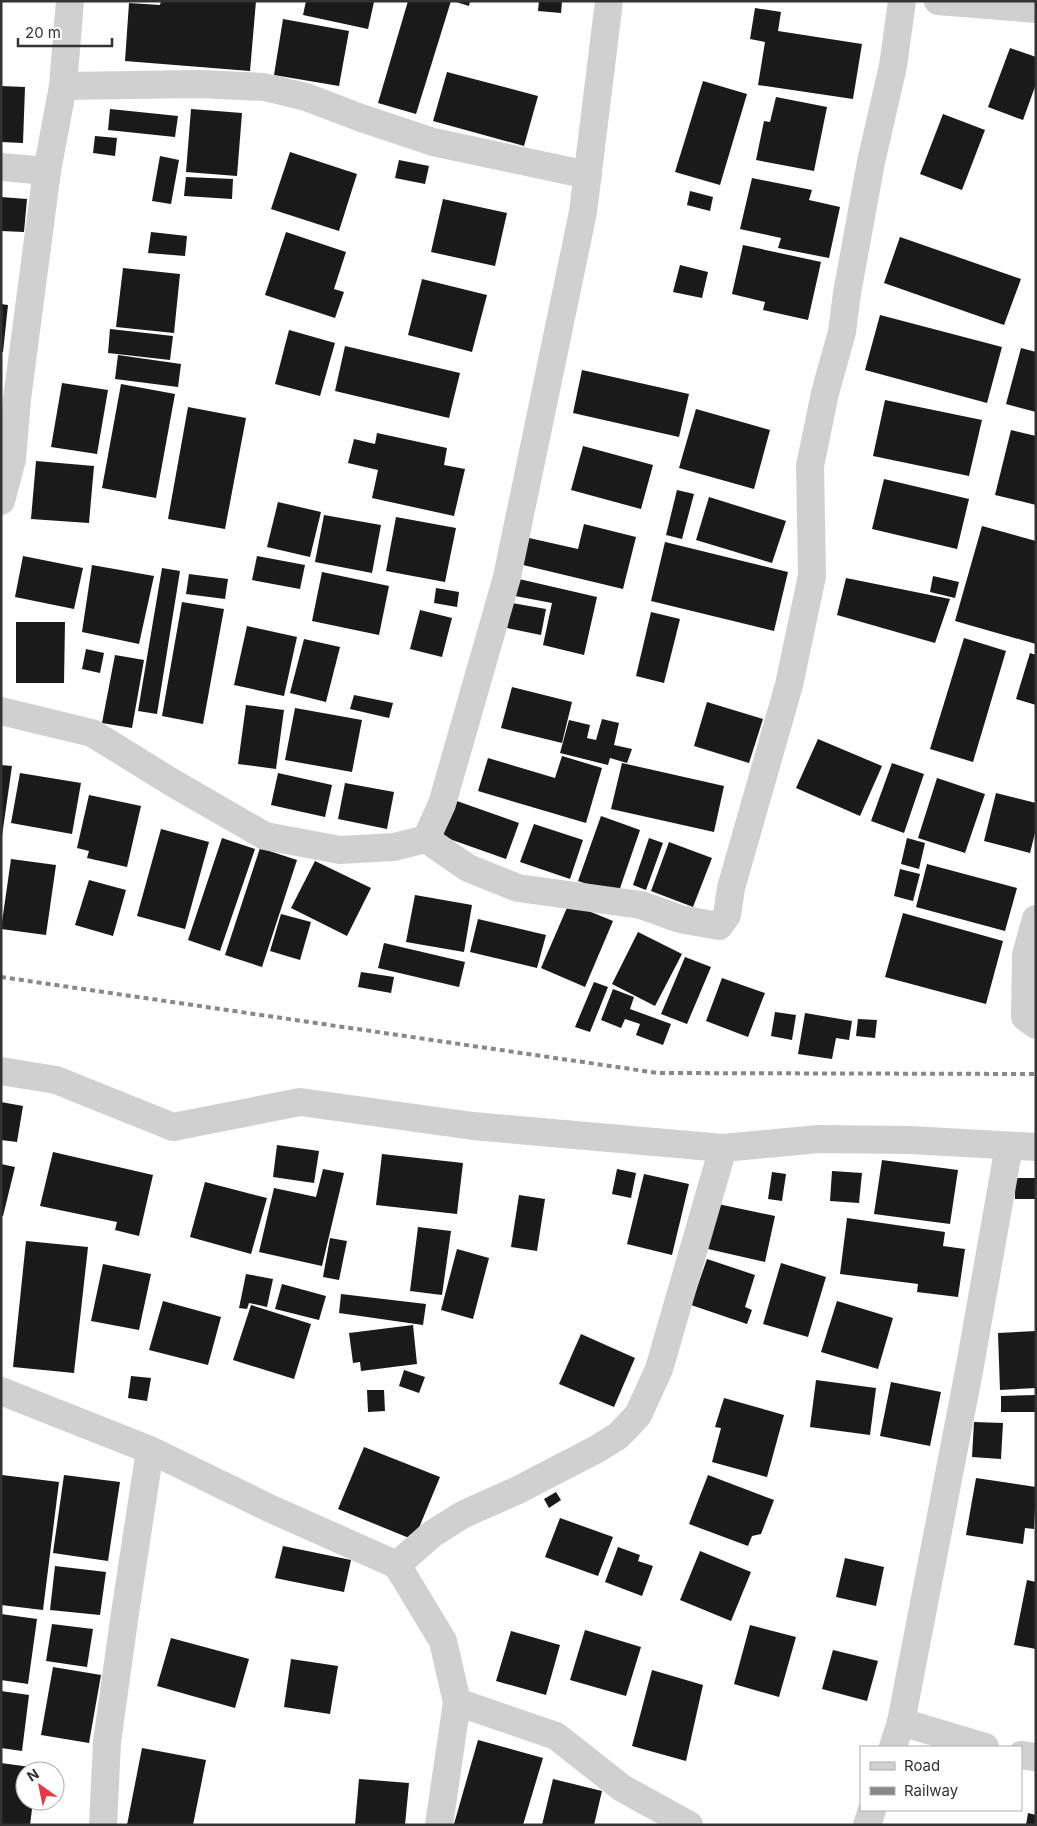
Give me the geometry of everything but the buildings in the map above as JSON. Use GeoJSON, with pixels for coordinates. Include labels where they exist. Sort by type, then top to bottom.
{"type":"FeatureCollection","features":[{"type":"Feature","properties":{"kind":"street"},"geometry":{"type":"LineString","coordinates":[[1,502],[12,459],[17,399],[47,170],[63,86],[70,1]]}},
{"type":"Feature","properties":{"kind":"street"},"geometry":{"type":"LineString","coordinates":[[426,839],[442,804],[507,577],[583,212],[609,1]]}},
{"type":"Feature","properties":{"kind":"street"},"geometry":{"type":"LineString","coordinates":[[1,711],[92,733],[266,836],[340,850],[394,847],[426,839],[468,868],[518,888],[642,906],[680,918],[719,926],[727,915],[731,888],[789,685],[812,576],[810,466],[825,393],[842,332],[847,293],[871,162],[893,66],[902,1]]}},
{"type":"Feature","properties":{"kind":"street"},"geometry":{"type":"LineString","coordinates":[[938,1],[1036,10]]}},
{"type":"Feature","properties":{"kind":"street"},"geometry":{"type":"LineString","coordinates":[[63,86],[199,84],[264,87],[306,97],[433,142],[588,175]]}},
{"type":"Feature","properties":{"kind":"street"},"geometry":{"type":"LineString","coordinates":[[1,167],[47,170]]}},
{"type":"Feature","properties":{"kind":"street"},"geometry":{"type":"LineString","coordinates":[[1036,919],[1026,955],[1025,1017],[1036,1025]]}},
{"type":"Feature","properties":{"kind":"street"},"geometry":{"type":"LineString","coordinates":[[1,1071],[56,1080],[173,1128],[300,1102],[473,1126],[724,1148],[819,1139],[910,1140],[1036,1147]]}},
{"type":"Feature","properties":{"kind":"street"},"geometry":{"type":"LineString","coordinates":[[978,1746],[897,1735],[969,1371],[1009,1146]]}},
{"type":"Feature","properties":{"kind":"street"},"geometry":{"type":"LineString","coordinates":[[397,1565],[432,1534],[464,1514],[516,1491],[597,1449],[618,1436],[638,1415],[658,1369],[724,1148]]}},
{"type":"Feature","properties":{"kind":"street"},"geometry":{"type":"LineString","coordinates":[[1,1391],[150,1450],[270,1508],[397,1565],[443,1641],[457,1702],[439,1825]]}},
{"type":"Feature","properties":{"kind":"street"},"geometry":{"type":"LineString","coordinates":[[103,1825],[107,1742],[124,1613],[150,1450]]}},
{"type":"Feature","properties":{"kind":"street"},"geometry":{"type":"LineString","coordinates":[[457,1702],[556,1736],[622,1788],[688,1825]]}},
{"type":"Feature","properties":{"kind":"street"},"geometry":{"type":"LineString","coordinates":[[1022,1755],[1036,1757]]}},
{"type":"Feature","properties":{"kind":"street"},"geometry":{"type":"LineString","coordinates":[[867,1825],[872,1811]]}},
{"type":"Feature","properties":{"kind":"railway"},"geometry":{"type":"LineString","coordinates":[[1,977],[658,1073],[1036,1074]]}}]}
